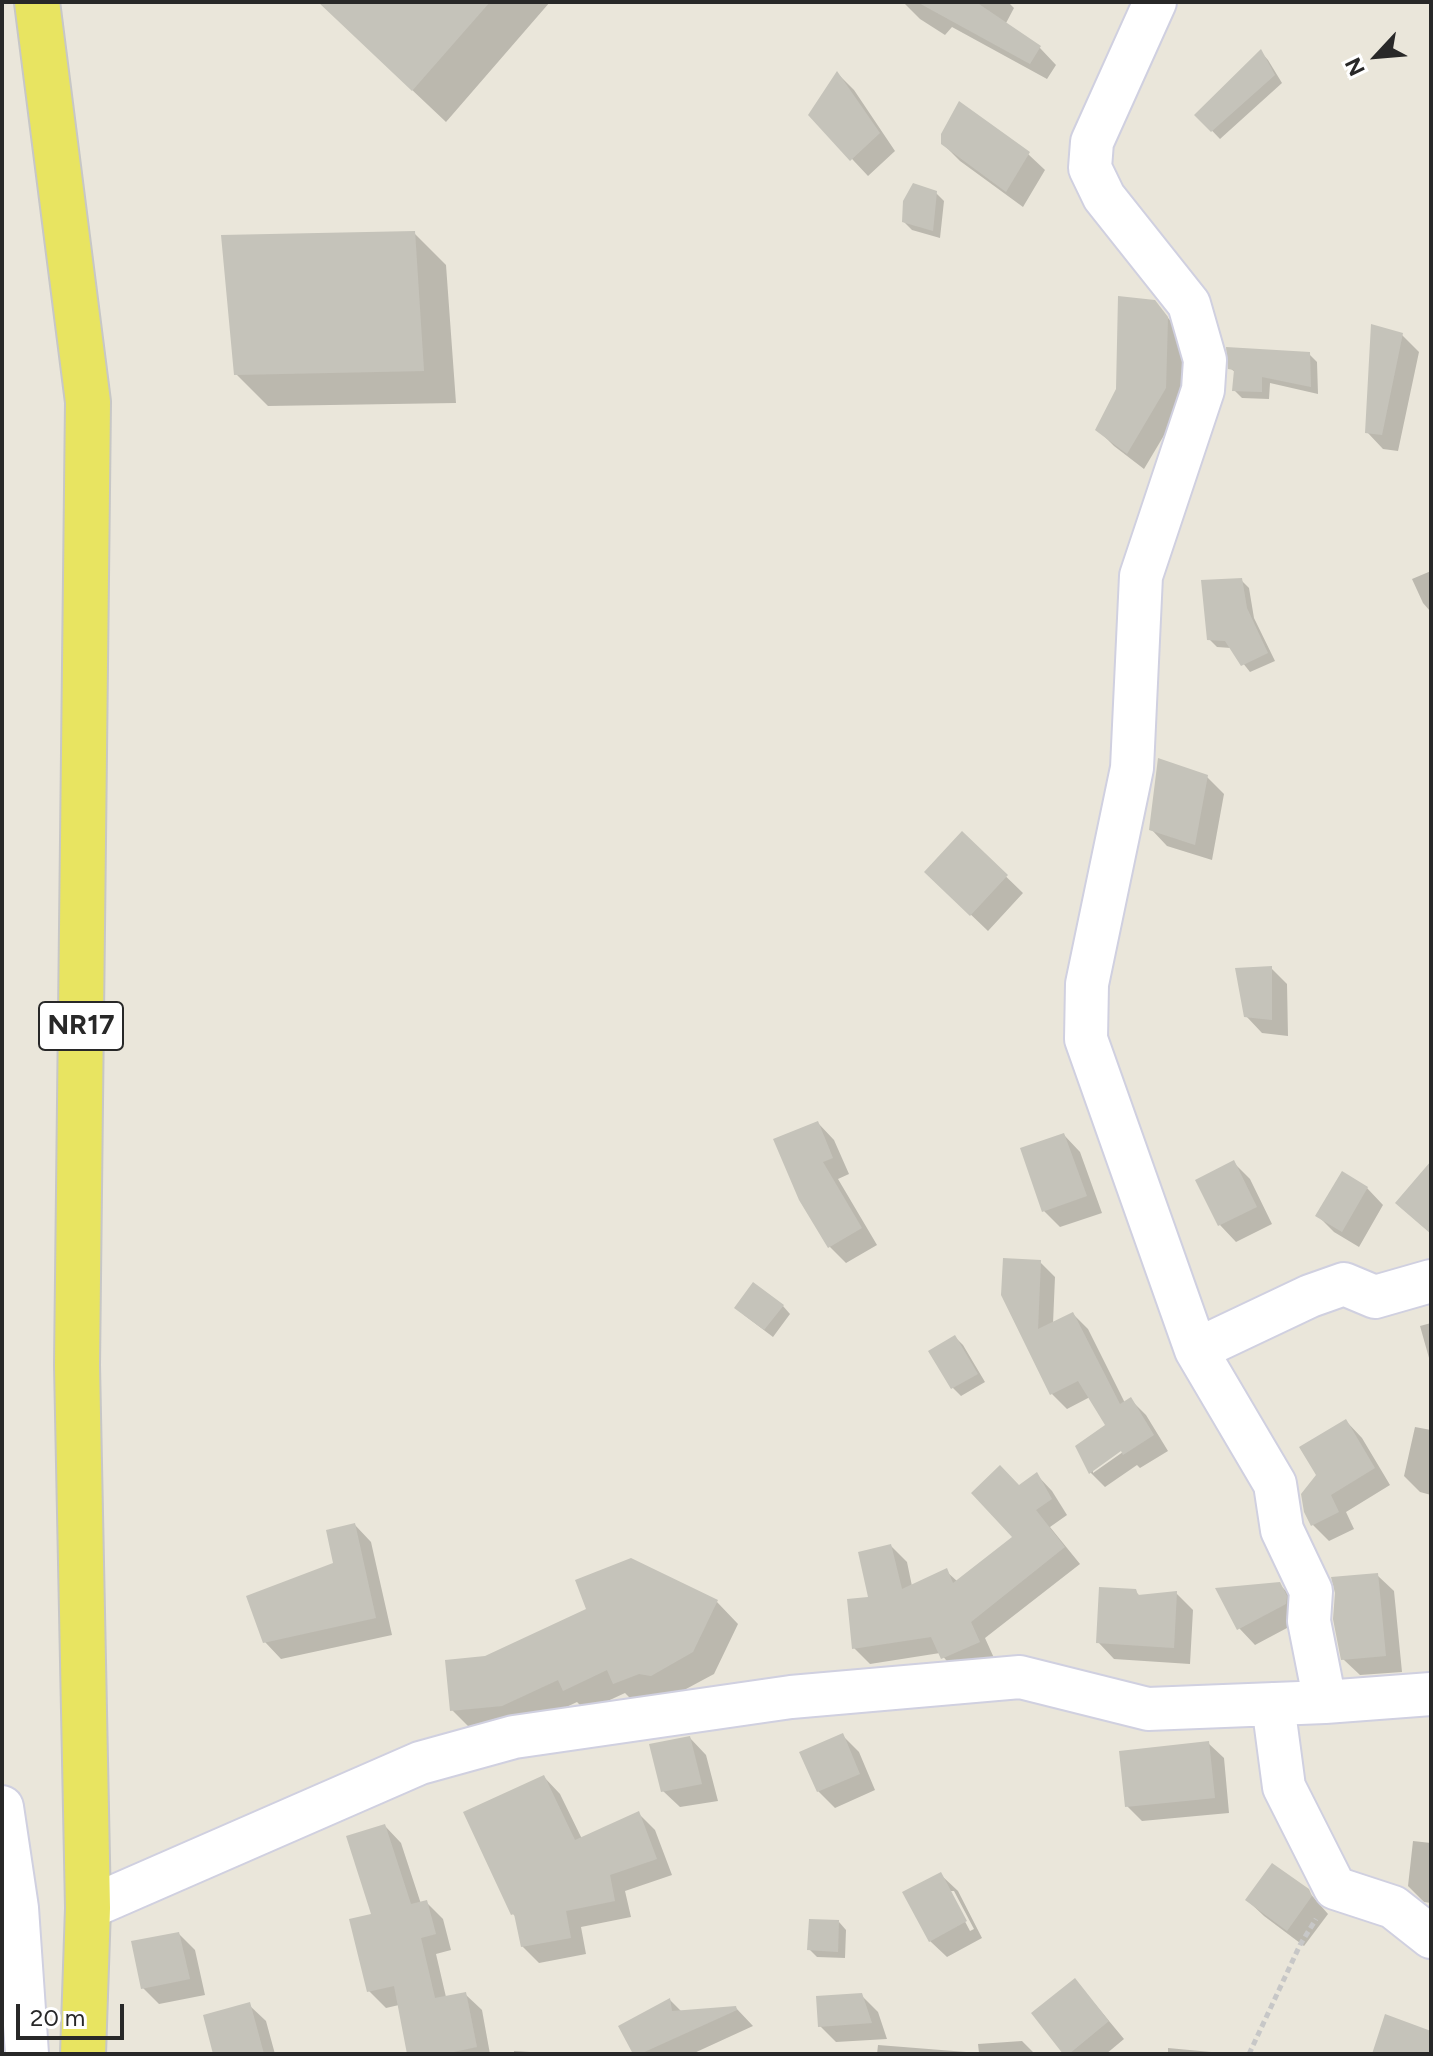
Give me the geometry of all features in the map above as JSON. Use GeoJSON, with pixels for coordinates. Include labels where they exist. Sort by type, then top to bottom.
{"type":"FeatureCollection","features":[{"type":"Feature","properties":{"kind":"main road","name":"NR17"},"geometry":{"type":"LineString","coordinates":[[37,2],[88,402],[77,1365],[88,1908],[83,2054]]}},
{"type":"Feature","properties":{"kind":"street"},"geometry":{"type":"LineString","coordinates":[[1155,2],[1092,142],[1090,168],[1104,197],[1189,304],[1205,360],[1203,390],[1141,576],[1132,768],[1087,984],[1086,1039],[1196,1350],[1275,1484],[1282,1530],[1311,1591],[1309,1621],[1325,1702]]}},
{"type":"Feature","properties":{"kind":"street"},"geometry":{"type":"LineString","coordinates":[[1196,1350],[1310,1296],[1344,1284],[1375,1297],[1431,1281]]}},
{"type":"Feature","properties":{"kind":"street"},"geometry":{"type":"LineString","coordinates":[[88,1908],[420,1763],[514,1737],[791,1697],[1020,1677],[1148,1709],[1431,1694]]}},
{"type":"Feature","properties":{"kind":"street"},"geometry":{"type":"LineString","coordinates":[[1273,1704],[1284,1787],[1335,1888],[1393,1907],[1431,1937]]}},
{"type":"Feature","properties":{"kind":"street"},"geometry":{"type":"LineString","coordinates":[[2,1807],[17,1908],[27,2054]]}},
{"type":"Feature","properties":{"kind":"path"},"geometry":{"type":"LineString","coordinates":[[1249,2054],[1300,1945],[1335,1888]]}},
{"type":"Feature","properties":{"kind":"building"},"geometry":{"type":"Polygon","coordinates":[[[318,2],[490,2],[412,91],[318,2]]]}},
{"type":"Feature","properties":{"kind":"building"},"geometry":{"type":"Polygon","coordinates":[[[917,2],[976,2],[1041,46],[1030,64],[917,2]]]}},
{"type":"Feature","properties":{"kind":"building"},"geometry":{"type":"Polygon","coordinates":[[[1261,49],[1275,75],[1211,132],[1194,115],[1261,49]]]}},
{"type":"Feature","properties":{"kind":"building"},"geometry":{"type":"Polygon","coordinates":[[[837,71],[880,133],[850,161],[808,115],[837,71]]]}},
{"type":"Feature","properties":{"kind":"building"},"geometry":{"type":"Polygon","coordinates":[[[959,101],[1030,152],[1006,192],[941,144],[941,134],[959,101]]]}},
{"type":"Feature","properties":{"kind":"building"},"geometry":{"type":"Polygon","coordinates":[[[913,183],[937,191],[933,231],[902,222],[903,201],[913,183]]]}},
{"type":"Feature","properties":{"kind":"building"},"geometry":{"type":"Polygon","coordinates":[[[415,231],[424,371],[234,375],[221,235],[415,231]]]}},
{"type":"Feature","properties":{"kind":"building"},"geometry":{"type":"Polygon","coordinates":[[[1118,296],[1155,300],[1168,317],[1166,388],[1127,454],[1095,430],[1116,389],[1118,296]]]}},
{"type":"Feature","properties":{"kind":"building"},"geometry":{"type":"Polygon","coordinates":[[[1371,324],[1403,333],[1382,435],[1365,433],[1371,324]]]}},
{"type":"Feature","properties":{"kind":"building"},"geometry":{"type":"Polygon","coordinates":[[[1226,347],[1310,352],[1311,387],[1262,377],[1262,392],[1232,391],[1234,370],[1228,369],[1226,347]]]}},
{"type":"Feature","properties":{"kind":"building"},"geometry":{"type":"Polygon","coordinates":[[[1242,578],[1247,608],[1268,653],[1241,666],[1225,641],[1207,640],[1201,580],[1242,578]]]}},
{"type":"Feature","properties":{"kind":"building"},"geometry":{"type":"Polygon","coordinates":[[[1158,758],[1208,775],[1195,845],[1149,830],[1158,758]]]}},
{"type":"Feature","properties":{"kind":"building"},"geometry":{"type":"Polygon","coordinates":[[[962,831],[1008,875],[970,916],[924,872],[962,831]]]}},
{"type":"Feature","properties":{"kind":"building"},"geometry":{"type":"Polygon","coordinates":[[[1272,966],[1272,1020],[1244,1017],[1235,968],[1272,966]]]}},
{"type":"Feature","properties":{"kind":"building"},"geometry":{"type":"Polygon","coordinates":[[[818,1121],[833,1158],[823,1162],[862,1228],[828,1248],[799,1200],[773,1139],[818,1121]]]}},
{"type":"Feature","properties":{"kind":"building"},"geometry":{"type":"Polygon","coordinates":[[[1064,1133],[1087,1196],[1042,1212],[1020,1148],[1064,1133]]]}},
{"type":"Feature","properties":{"kind":"building"},"geometry":{"type":"Polygon","coordinates":[[[1234,1160],[1257,1207],[1218,1226],[1195,1180],[1234,1160]]]}},
{"type":"Feature","properties":{"kind":"building"},"geometry":{"type":"Polygon","coordinates":[[[1431,1161],[1431,1234],[1395,1203],[1431,1161]]]}},
{"type":"Feature","properties":{"kind":"building"},"geometry":{"type":"Polygon","coordinates":[[[1342,1171],[1368,1187],[1342,1232],[1315,1216],[1342,1171]]]}},
{"type":"Feature","properties":{"kind":"building"},"geometry":{"type":"Polygon","coordinates":[[[1003,1258],[1041,1260],[1038,1329],[1073,1312],[1120,1404],[1131,1397],[1154,1435],[1123,1455],[1121,1451],[1089,1474],[1075,1446],[1105,1425],[1078,1381],[1050,1395],[1001,1295],[1003,1258]]]}},
{"type":"Feature","properties":{"kind":"building"},"geometry":{"type":"Polygon","coordinates":[[[753,1282],[784,1305],[764,1330],[734,1308],[753,1282]]]}},
{"type":"Feature","properties":{"kind":"building"},"geometry":{"type":"Polygon","coordinates":[[[955,1335],[978,1374],[951,1389],[928,1351],[955,1335]]]}},
{"type":"Feature","properties":{"kind":"building"},"geometry":{"type":"Polygon","coordinates":[[[1346,1419],[1375,1468],[1331,1495],[1339,1512],[1311,1526],[1304,1512],[1301,1494],[1316,1475],[1299,1447],[1346,1419]]]}},
{"type":"Feature","properties":{"kind":"building"},"geometry":{"type":"Polygon","coordinates":[[[1000,1465],[1019,1485],[1037,1472],[1052,1499],[1036,1510],[1065,1547],[971,1622],[980,1642],[941,1659],[931,1637],[852,1649],[847,1599],[868,1597],[858,1552],[891,1544],[902,1589],[947,1568],[953,1583],[1012,1537],[971,1493],[1000,1465]]]}},
{"type":"Feature","properties":{"kind":"building"},"geometry":{"type":"Polygon","coordinates":[[[355,1523],[376,1618],[263,1643],[246,1596],[333,1563],[326,1530],[355,1523]]]}},
{"type":"Feature","properties":{"kind":"building"},"geometry":{"type":"Polygon","coordinates":[[[631,1558],[718,1600],[693,1652],[651,1676],[639,1674],[613,1684],[607,1670],[563,1691],[558,1680],[502,1706],[450,1711],[445,1660],[485,1656],[586,1609],[575,1580],[631,1558]]]}},
{"type":"Feature","properties":{"kind":"building"},"geometry":{"type":"Polygon","coordinates":[[[1378,1573],[1386,1656],[1341,1660],[1333,1619],[1335,1593],[1331,1577],[1378,1573]]]}},
{"type":"Feature","properties":{"kind":"building"},"geometry":{"type":"Polygon","coordinates":[[[1280,1582],[1287,1596],[1286,1604],[1237,1630],[1215,1588],[1280,1582]]]}},
{"type":"Feature","properties":{"kind":"building"},"geometry":{"type":"Polygon","coordinates":[[[1099,1587],[1136,1589],[1138,1595],[1177,1591],[1174,1648],[1096,1643],[1099,1587]]]}},
{"type":"Feature","properties":{"kind":"building"},"geometry":{"type":"Polygon","coordinates":[[[843,1733],[860,1774],[817,1792],[799,1752],[843,1733]]]}},
{"type":"Feature","properties":{"kind":"building"},"geometry":{"type":"Polygon","coordinates":[[[690,1736],[702,1784],[661,1792],[649,1744],[690,1736]]]}},
{"type":"Feature","properties":{"kind":"building"},"geometry":{"type":"Polygon","coordinates":[[[1209,1741],[1215,1798],[1125,1807],[1119,1751],[1209,1741]]]}},
{"type":"Feature","properties":{"kind":"building"},"geometry":{"type":"Polygon","coordinates":[[[544,1775],[575,1840],[639,1811],[657,1859],[610,1875],[615,1901],[566,1911],[571,1938],[521,1947],[514,1914],[511,1915],[463,1812],[544,1775]]]}},
{"type":"Feature","properties":{"kind":"building"},"geometry":{"type":"Polygon","coordinates":[[[385,1824],[411,1904],[427,1900],[436,1934],[421,1938],[435,1998],[466,1992],[477,2047],[444,2054],[407,2054],[394,1986],[367,1992],[349,1919],[371,1914],[346,1836],[385,1824]]]}},
{"type":"Feature","properties":{"kind":"building"},"geometry":{"type":"Polygon","coordinates":[[[1272,1863],[1309,1889],[1312,1896],[1287,1931],[1245,1900],[1272,1863]]]}},
{"type":"Feature","properties":{"kind":"building"},"geometry":{"type":"Polygon","coordinates":[[[941,1872],[967,1921],[929,1942],[902,1892],[941,1872]]]}},
{"type":"Feature","properties":{"kind":"building"},"geometry":{"type":"Polygon","coordinates":[[[809,1919],[839,1920],[838,1952],[807,1950],[809,1919]]]}},
{"type":"Feature","properties":{"kind":"building"},"geometry":{"type":"Polygon","coordinates":[[[179,1932],[190,1979],[141,1989],[131,1941],[179,1932]]]}},
{"type":"Feature","properties":{"kind":"building"},"geometry":{"type":"Polygon","coordinates":[[[1075,1978],[1109,2021],[1069,2054],[1063,2054],[1031,2013],[1075,1978]]]}},
{"type":"Feature","properties":{"kind":"building"},"geometry":{"type":"Polygon","coordinates":[[[862,1993],[872,2023],[818,2027],[816,1996],[862,1993]]]}},
{"type":"Feature","properties":{"kind":"building"},"geometry":{"type":"Polygon","coordinates":[[[670,1998],[672,2011],[736,2006],[737,2010],[640,2054],[633,2054],[618,2026],[670,1998]]]}},
{"type":"Feature","properties":{"kind":"building"},"geometry":{"type":"Polygon","coordinates":[[[250,2002],[264,2054],[213,2054],[203,2015],[250,2002]]]}},
{"type":"Feature","properties":{"kind":"building"},"geometry":{"type":"Polygon","coordinates":[[[1385,2014],[1431,2031],[1431,2054],[1372,2054],[1385,2014]]]}}]}
